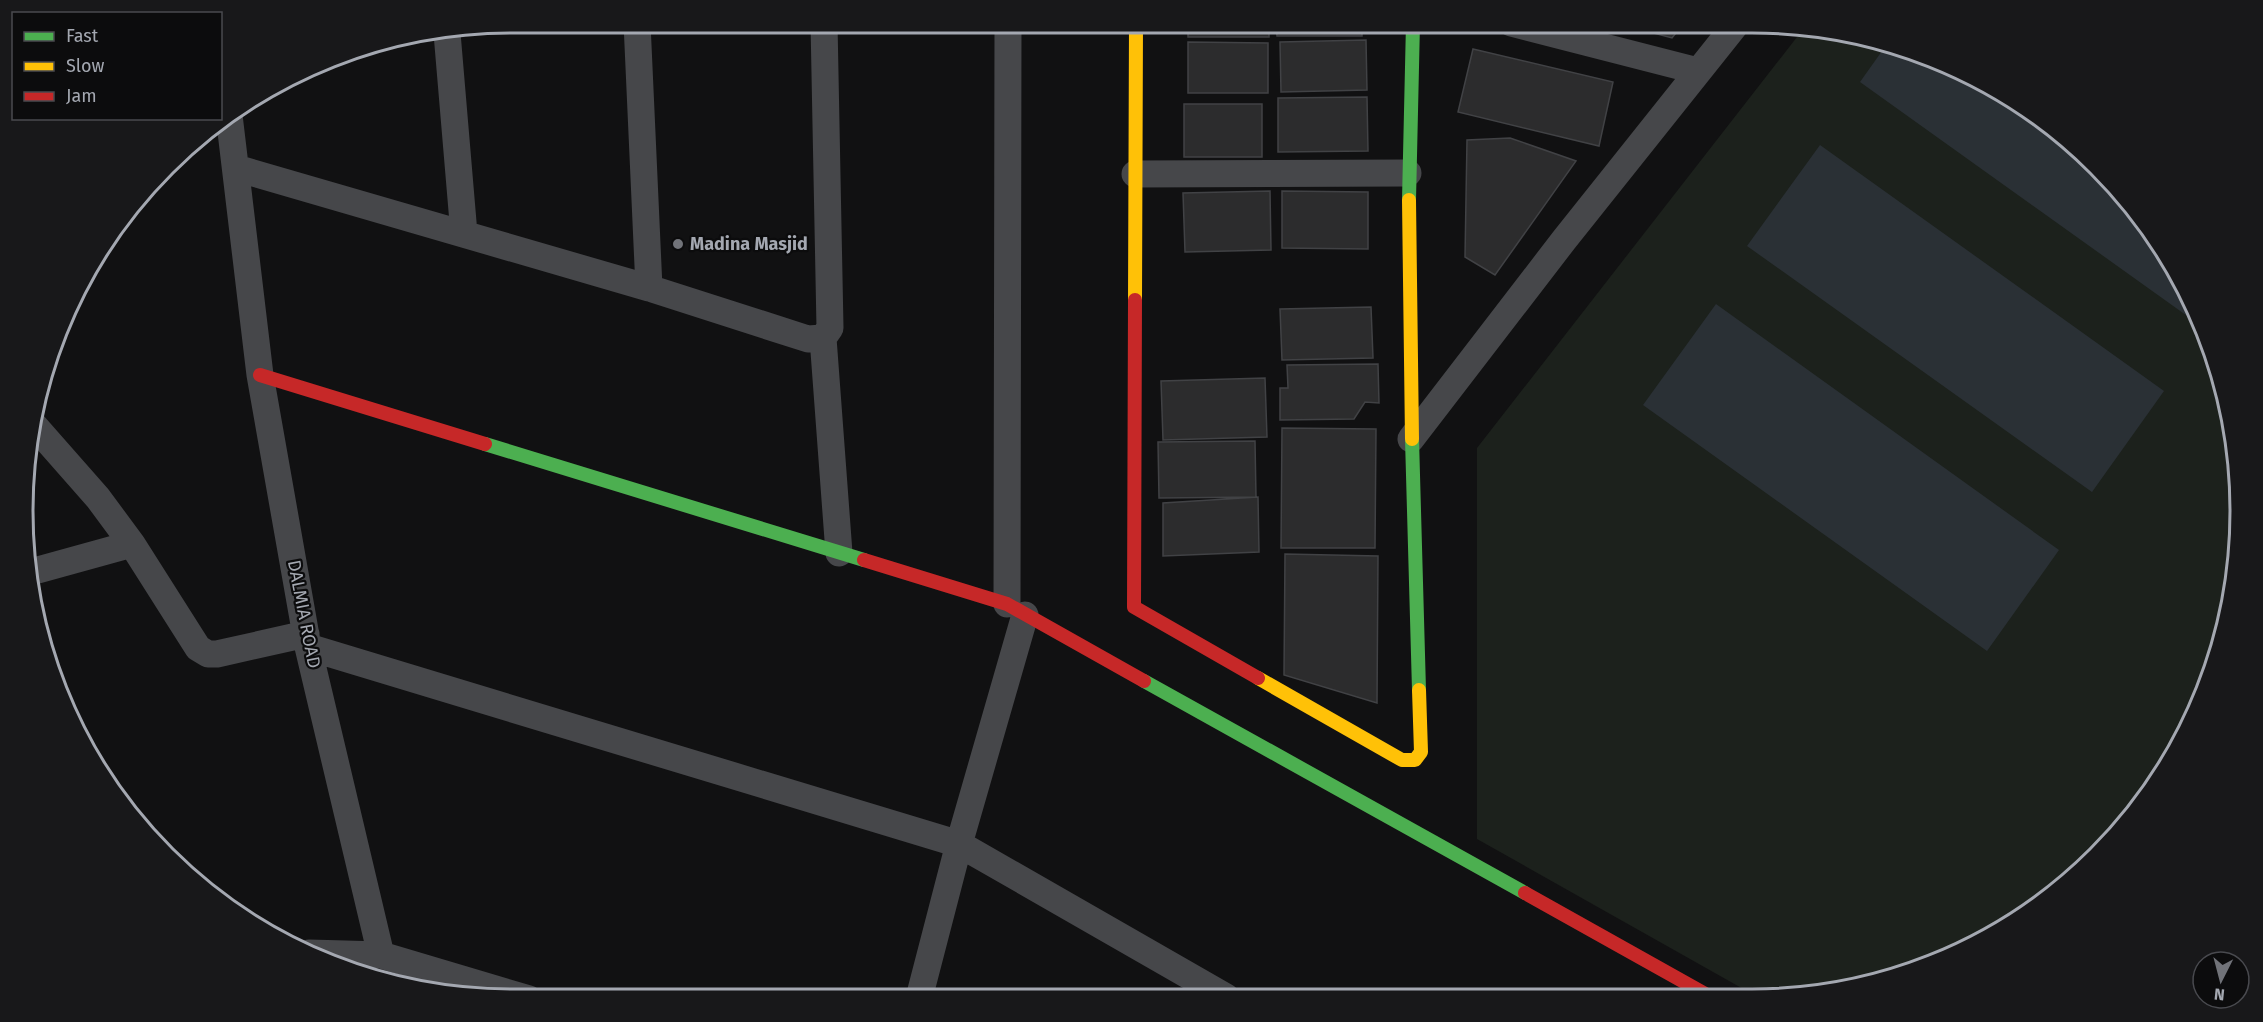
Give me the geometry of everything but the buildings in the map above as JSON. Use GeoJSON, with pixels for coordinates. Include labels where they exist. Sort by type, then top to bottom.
{"type":"FeatureCollection","features":[{"type":"Feature","properties":{"kind":"street"},"geometry":{"type":"LineString","coordinates":[[637,33],[649,288]]}},
{"type":"Feature","properties":{"kind":"street"},"geometry":{"type":"LineString","coordinates":[[824,33],[830,328],[823,338],[839,553]]}},
{"type":"Feature","properties":{"kind":"street"},"geometry":{"type":"LineString","coordinates":[[921,989],[1016,609],[1008,33]]}},
{"type":"Feature","properties":{"kind":"street"},"geometry":{"type":"LineString","coordinates":[[1136,33],[1134,607],[1402,760],[1414,760],[1421,752],[1411,439],[1408,173],[1413,33]]}},
{"type":"Feature","properties":{"kind":"street"},"geometry":{"type":"LineString","coordinates":[[1553,33],[1698,71]]}},
{"type":"Feature","properties":{"kind":"street"},"geometry":{"type":"LineString","coordinates":[[1411,439],[1564,240],[1728,33]]}},
{"type":"Feature","properties":{"kind":"street"},"geometry":{"type":"LineString","coordinates":[[447,37],[464,234]]}},
{"type":"Feature","properties":{"kind":"street","name":"DALMIA ROAD"},"geometry":{"type":"LineString","coordinates":[[230,125],[260,375],[307,640],[381,955]]}},
{"type":"Feature","properties":{"kind":"street"},"geometry":{"type":"LineString","coordinates":[[236,168],[649,288],[808,339],[823,338]]}},
{"type":"Feature","properties":{"kind":"street"},"geometry":{"type":"LineString","coordinates":[[1136,174],[1408,173]]}},
{"type":"Feature","properties":{"kind":"street"},"geometry":{"type":"LineString","coordinates":[[260,375],[1016,609],[1696,989]]}},
{"type":"Feature","properties":{"kind":"street"},"geometry":{"type":"LineString","coordinates":[[40,432],[98,498],[132,544],[198,648],[208,654],[307,640],[959,844],[1212,989]]}},
{"type":"Feature","properties":{"kind":"street"},"geometry":{"type":"LineString","coordinates":[[37,570],[132,544]]}},
{"type":"Feature","properties":{"kind":"street"},"geometry":{"type":"LineString","coordinates":[[333,955],[381,955],[493,988]]}},
{"type":"Feature","properties":{"kind":"shaded area"},"geometry":{"type":"Polygon","coordinates":[[[1798,35],[1876,49],[1935,69],[1963,82],[1991,97],[2043,132],[2090,173],[2111,196],[2131,220],[2166,272],[2194,328],[2205,357],[2214,387],[2226,449],[2230,511],[2229,542],[2221,604],[2214,635],[2194,694],[2166,750],[2149,777],[2131,802],[2090,849],[2043,890],[1991,925],[1935,953],[1906,964],[1876,973],[1814,985],[1743,989],[1477,839],[1477,448],[1798,35]]]}},
{"type":"Feature","properties":{"kind":"shaded area"},"geometry":{"type":"Polygon","coordinates":[[[1882,51],[1935,69],[1963,82],[2018,114],[2067,152],[2111,196],[2149,245],[2189,317],[1860,82],[1882,51]]]}},
{"type":"Feature","properties":{"kind":"shaded area"},"geometry":{"type":"Polygon","coordinates":[[[1820,145],[2164,391],[2092,492],[1747,246],[1820,145]]]}},
{"type":"Feature","properties":{"kind":"shaded area"},"geometry":{"type":"Polygon","coordinates":[[[1716,304],[2059,550],[1987,651],[1643,405],[1716,304]]]}},
{"type":"Feature","properties":{"kind":"traffic: fast"},"geometry":{"type":"LineString","coordinates":[[1409,200],[1413,33]]}},
{"type":"Feature","properties":{"kind":"traffic: fast"},"geometry":{"type":"LineString","coordinates":[[1412,439],[1419,690]]}},
{"type":"Feature","properties":{"kind":"traffic: fast"},"geometry":{"type":"LineString","coordinates":[[485,444],[864,560]]}},
{"type":"Feature","properties":{"kind":"traffic: fast"},"geometry":{"type":"LineString","coordinates":[[1144,681],[1525,893]]}},
{"type":"Feature","properties":{"kind":"traffic: slow"},"geometry":{"type":"LineString","coordinates":[[1135,300],[1136,33]]}},
{"type":"Feature","properties":{"kind":"traffic: slow"},"geometry":{"type":"LineString","coordinates":[[1409,200],[1412,439]]}},
{"type":"Feature","properties":{"kind":"traffic: slow"},"geometry":{"type":"LineString","coordinates":[[1258,678],[1402,760],[1415,760],[1421,752],[1419,690]]}},
{"type":"Feature","properties":{"kind":"traffic: jam"},"geometry":{"type":"LineString","coordinates":[[1135,300],[1134,607],[1258,678]]}},
{"type":"Feature","properties":{"kind":"traffic: jam"},"geometry":{"type":"LineString","coordinates":[[260,375],[485,444]]}},
{"type":"Feature","properties":{"kind":"traffic: jam"},"geometry":{"type":"LineString","coordinates":[[864,560],[1007,604],[1144,681]]}},
{"type":"Feature","properties":{"kind":"traffic: jam"},"geometry":{"type":"LineString","coordinates":[[1525,893],[1696,989]]}},
{"type":"Feature","properties":{"kind":"place","name":"Madina Masjid"},"geometry":{"type":"Point","coordinates":[678,244]}}]}
